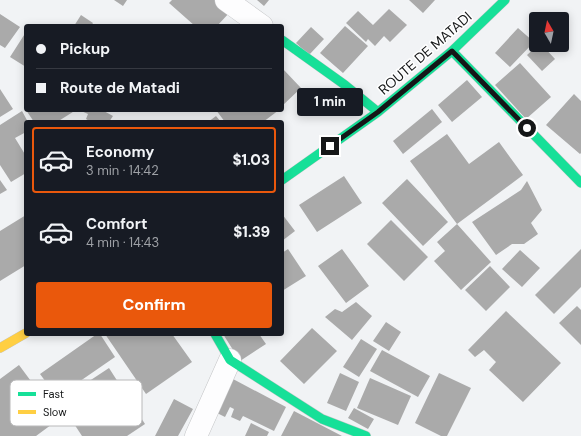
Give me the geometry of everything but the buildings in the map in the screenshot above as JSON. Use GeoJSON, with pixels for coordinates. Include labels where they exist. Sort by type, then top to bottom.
{"type":"FeatureCollection","features":[{"type":"Feature","properties":{"kind":"main road","name":"ROUTE DE MATADI"},"geometry":{"type":"LineString","coordinates":[[284,179],[378,112],[452,51],[505,0]]}},
{"type":"Feature","properties":{"kind":"main road"},"geometry":{"type":"LineString","coordinates":[[284,41],[345,85],[378,112]]}},
{"type":"Feature","properties":{"kind":"main road"},"geometry":{"type":"LineString","coordinates":[[452,51],[581,183]]}},
{"type":"Feature","properties":{"kind":"main road"},"geometry":{"type":"LineString","coordinates":[[0,348],[24,334]]}},
{"type":"Feature","properties":{"kind":"main road"},"geometry":{"type":"LineString","coordinates":[[216,336],[230,360],[322,419],[366,436]]}},
{"type":"Feature","properties":{"kind":"street"},"geometry":{"type":"LineString","coordinates":[[226,0],[259,24]]}},
{"type":"Feature","properties":{"kind":"street"},"geometry":{"type":"LineString","coordinates":[[196,436],[230,360]]}},
{"type":"Feature","properties":{"kind":"traffic: fast"},"geometry":{"type":"LineString","coordinates":[[284,179],[378,112],[452,51],[505,0]]}},
{"type":"Feature","properties":{"kind":"traffic: fast"},"geometry":{"type":"LineString","coordinates":[[284,41],[345,85],[378,112]]}},
{"type":"Feature","properties":{"kind":"traffic: fast"},"geometry":{"type":"LineString","coordinates":[[452,51],[581,183]]}},
{"type":"Feature","properties":{"kind":"traffic: fast"},"geometry":{"type":"LineString","coordinates":[[216,336],[230,360],[322,419],[366,436]]}},
{"type":"Feature","properties":{"kind":"traffic: slow"},"geometry":{"type":"LineString","coordinates":[[0,348],[24,334]]}},
{"type":"Feature","properties":{"kind":"route"},"geometry":{"type":"LineString","coordinates":[[330,146],[378,112],[452,51],[527,128]]}}]}
